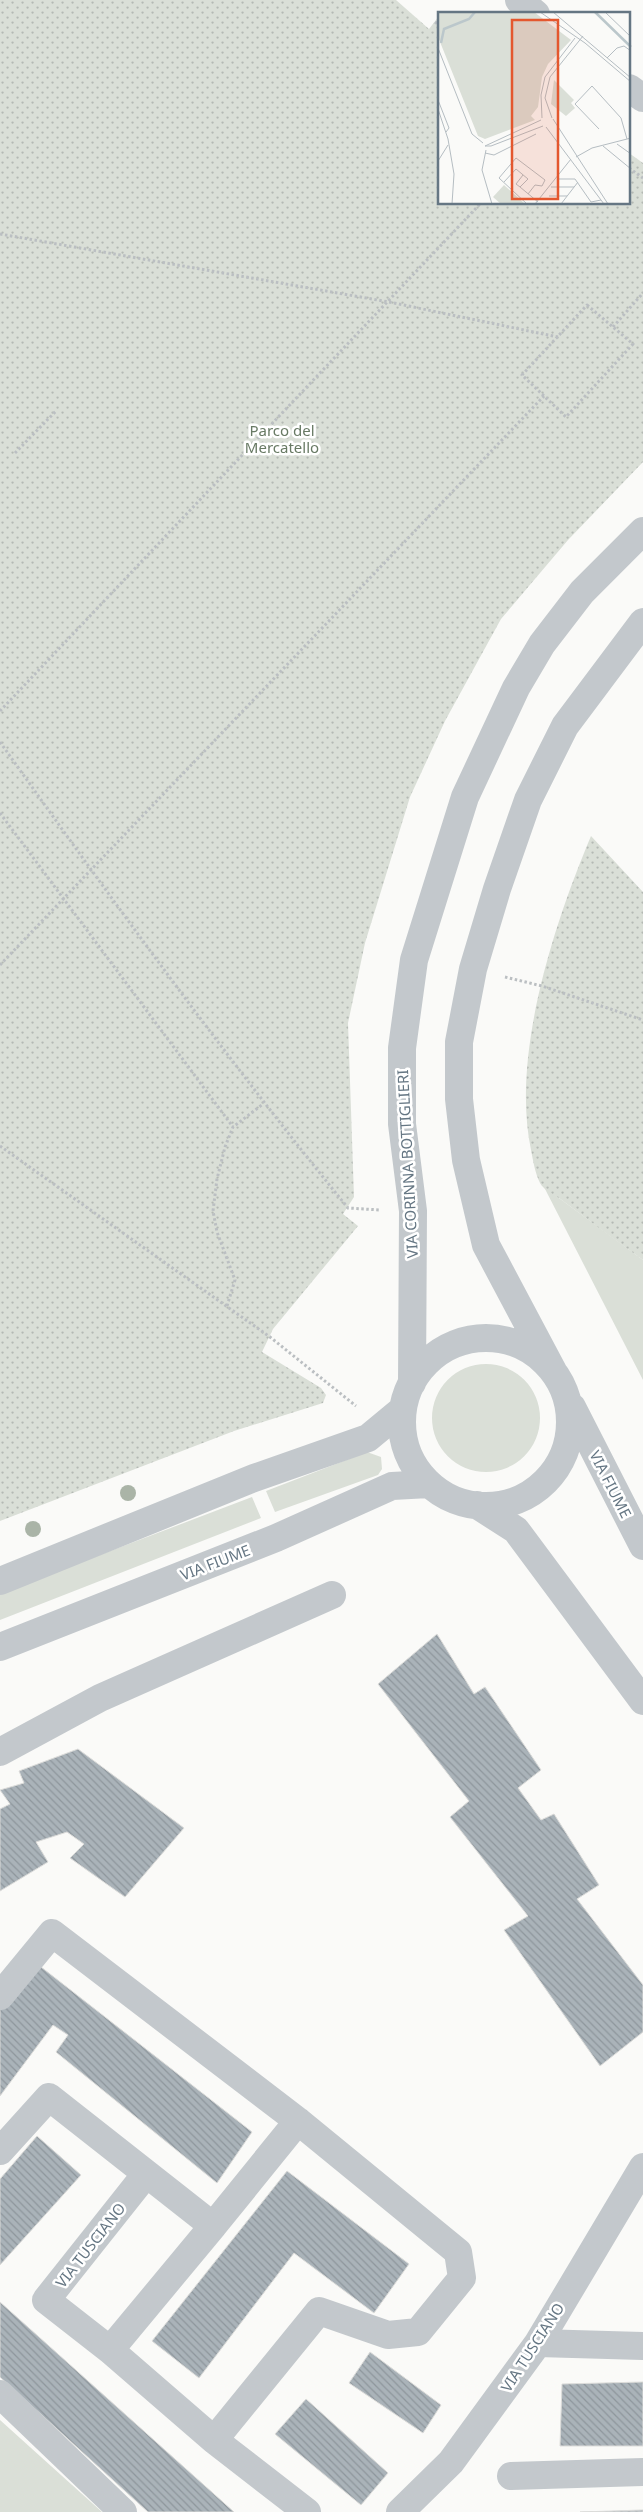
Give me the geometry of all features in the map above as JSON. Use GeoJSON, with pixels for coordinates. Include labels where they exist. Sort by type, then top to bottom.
{"type":"FeatureCollection","features":[{"type":"Feature","properties":{"kind":"street"},"geometry":{"type":"LineString","coordinates":[[519,0],[534,12]]}},
{"type":"Feature","properties":{"kind":"street"},"geometry":{"type":"LineString","coordinates":[[630,89],[643,98]]}},
{"type":"Feature","properties":{"kind":"street","name":"VIA CORINNA BOTTIGLIERI"},"geometry":{"type":"LineString","coordinates":[[412,1383],[413,1211],[402,1124],[402,1048],[414,960],[465,796],[516,688],[542,644],[582,592],[643,531]]}},
{"type":"Feature","properties":{"kind":"street"},"geometry":{"type":"LineString","coordinates":[[553,1370],[538,1356],[520,1345],[500,1339],[479,1338],[458,1343],[440,1352],[424,1366],[412,1383],[403,1409],[404,1442],[418,1472],[429,1484],[459,1502],[477,1505],[498,1505],[518,1499],[537,1489],[552,1474],[563,1456],[569,1436],[570,1414],[566,1394],[486,1245],[466,1160],[459,1099],[459,1042],[473,969],[528,800],[565,726],[643,622]]}},
{"type":"Feature","properties":{"kind":"street","name":"VIA FIUME"},"geometry":{"type":"LineString","coordinates":[[566,1394],[643,1546]]}},
{"type":"Feature","properties":{"kind":"street"},"geometry":{"type":"LineString","coordinates":[[0,1581],[254,1478],[368,1438],[403,1409]]}},
{"type":"Feature","properties":{"kind":"street","name":"VIA FIUME"},"geometry":{"type":"LineString","coordinates":[[0,1647],[276,1538],[392,1486],[429,1484]]}},
{"type":"Feature","properties":{"kind":"street"},"geometry":{"type":"LineString","coordinates":[[477,1505],[516,1530],[643,1701]]}},
{"type":"Feature","properties":{"kind":"street"},"geometry":{"type":"LineString","coordinates":[[0,1752],[100,1698],[332,1595]]}},
{"type":"Feature","properties":{"kind":"street"},"geometry":{"type":"LineString","coordinates":[[0,1996],[52,1932],[298,2121],[458,2252],[462,2278],[418,2332],[388,2335],[319,2311],[214,2440]]}},
{"type":"Feature","properties":{"kind":"street"},"geometry":{"type":"LineString","coordinates":[[0,2151],[49,2097],[213,2226]]}},
{"type":"Feature","properties":{"kind":"street"},"geometry":{"type":"LineString","coordinates":[[110,2350],[298,2121]]}},
{"type":"Feature","properties":{"kind":"street","name":"VIA TUSCIANO"},"geometry":{"type":"LineString","coordinates":[[400,2512],[451,2462],[538,2343],[643,2167]]}},
{"type":"Feature","properties":{"kind":"street","name":"VIA TUSCIANO"},"geometry":{"type":"LineString","coordinates":[[146,2174],[46,2300],[110,2350],[214,2440],[307,2512]]}},
{"type":"Feature","properties":{"kind":"street"},"geometry":{"type":"LineString","coordinates":[[538,2343],[643,2346]]}},
{"type":"Feature","properties":{"kind":"street"},"geometry":{"type":"LineString","coordinates":[[0,2394],[123,2512]]}},
{"type":"Feature","properties":{"kind":"street"},"geometry":{"type":"LineString","coordinates":[[512,2476],[643,2472]]}},
{"type":"Feature","properties":{"kind":"path"},"geometry":{"type":"LineString","coordinates":[[435,22],[438,25]]}},
{"type":"Feature","properties":{"kind":"path"},"geometry":{"type":"LineString","coordinates":[[630,169],[643,178]]}},
{"type":"Feature","properties":{"kind":"path"},"geometry":{"type":"LineString","coordinates":[[0,711],[479,205]]}},
{"type":"Feature","properties":{"kind":"path"},"geometry":{"type":"LineString","coordinates":[[0,234],[389,302],[558,337]]}},
{"type":"Feature","properties":{"kind":"path"},"geometry":{"type":"LineString","coordinates":[[613,326],[643,292]]}},
{"type":"Feature","properties":{"kind":"path"},"geometry":{"type":"LineString","coordinates":[[587,305],[633,344],[566,417],[522,375],[558,337],[587,305]]}},
{"type":"Feature","properties":{"kind":"path"},"geometry":{"type":"LineString","coordinates":[[0,965],[544,396]]}},
{"type":"Feature","properties":{"kind":"path"},"geometry":{"type":"LineString","coordinates":[[15,453],[56,411]]}},
{"type":"Feature","properties":{"kind":"path"},"geometry":{"type":"LineString","coordinates":[[0,742],[91,871],[263,1104],[348,1208],[413,1211]]}},
{"type":"Feature","properties":{"kind":"path"},"geometry":{"type":"LineString","coordinates":[[0,813],[233,1126]]}},
{"type":"Feature","properties":{"kind":"path"},"geometry":{"type":"LineString","coordinates":[[473,969],[542,986],[643,1020]]}},
{"type":"Feature","properties":{"kind":"path"},"geometry":{"type":"LineString","coordinates":[[227,1306],[236,1280],[217,1232],[213,1211],[219,1171],[233,1126],[263,1104]]}},
{"type":"Feature","properties":{"kind":"path"},"geometry":{"type":"LineString","coordinates":[[0,1146],[227,1306],[355,1404],[368,1438]]}},
{"type":"Feature","properties":{"kind":"green space","name":"Parco del Mercatello"},"geometry":{"type":"Polygon","coordinates":[[[0,0],[396,0],[429,29],[438,17],[438,205],[630,205],[630,154],[643,163],[643,462],[568,540],[501,619],[445,721],[410,797],[365,943],[348,1023],[354,1197],[343,1214],[358,1226],[273,1329],[262,1352],[321,1388],[326,1395],[323,1403],[234,1431],[0,1521],[0,0]]]}},
{"type":"Feature","properties":{"kind":"green space"},"geometry":{"type":"Polygon","coordinates":[[[591,836],[643,892],[643,1260],[542,1186],[533,1162],[526,1113],[531,1032],[540,990],[550,949],[563,909],[591,836]]]}},
{"type":"Feature","properties":{"kind":"green space"},"geometry":{"type":"Polygon","coordinates":[[[544,1187],[643,1260],[643,1380],[544,1187]]]}},
{"type":"Feature","properties":{"kind":"green space"},"geometry":{"type":"Polygon","coordinates":[[[486,1364],[506,1369],[524,1380],[535,1398],[540,1418],[535,1438],[524,1456],[506,1467],[486,1472],[466,1467],[448,1456],[437,1438],[432,1418],[437,1398],[448,1380],[466,1369],[486,1364]]]}},
{"type":"Feature","properties":{"kind":"green space"},"geometry":{"type":"Polygon","coordinates":[[[367,1452],[381,1457],[382,1469],[378,1475],[275,1512],[266,1491],[367,1452]]]}},
{"type":"Feature","properties":{"kind":"green space"},"geometry":{"type":"Polygon","coordinates":[[[252,1497],[261,1518],[0,1620],[0,1593],[252,1497]]]}},
{"type":"Feature","properties":{"kind":"green space"},"geometry":{"type":"Polygon","coordinates":[[[0,2420],[102,2512],[0,2512],[0,2420]]]}},
{"type":"Feature","properties":{"kind":"building"},"geometry":{"type":"Polygon","coordinates":[[[437,1634],[474,1694],[485,1687],[541,1770],[518,1788],[541,1820],[554,1814],[599,1885],[577,1899],[643,1985],[643,2032],[600,2066],[504,1930],[528,1916],[450,1817],[469,1801],[378,1684],[437,1634]]]}},
{"type":"Feature","properties":{"kind":"building"},"geometry":{"type":"Polygon","coordinates":[[[78,1749],[184,1828],[125,1897],[70,1858],[84,1844],[67,1832],[36,1842],[48,1862],[0,1891],[0,1809],[10,1804],[0,1790],[24,1783],[19,1771],[78,1749]]]}},
{"type":"Feature","properties":{"kind":"building"},"geometry":{"type":"Polygon","coordinates":[[[36,1963],[252,2132],[217,2183],[56,2052],[68,2035],[53,2025],[0,2096],[0,2010],[36,1963]]]}},
{"type":"Feature","properties":{"kind":"building"},"geometry":{"type":"Polygon","coordinates":[[[37,2136],[81,2175],[0,2265],[0,2179],[37,2136]]]}},
{"type":"Feature","properties":{"kind":"building"},"geometry":{"type":"Polygon","coordinates":[[[287,2171],[409,2264],[374,2313],[294,2253],[199,2378],[152,2341],[287,2171]]]}},
{"type":"Feature","properties":{"kind":"building"},"geometry":{"type":"Polygon","coordinates":[[[0,2302],[234,2512],[148,2512],[0,2377],[0,2302]]]}},
{"type":"Feature","properties":{"kind":"building"},"geometry":{"type":"Polygon","coordinates":[[[370,2352],[441,2405],[423,2433],[349,2383],[370,2352]]]}},
{"type":"Feature","properties":{"kind":"building"},"geometry":{"type":"Polygon","coordinates":[[[643,2382],[643,2446],[560,2446],[562,2384],[643,2382]]]}},
{"type":"Feature","properties":{"kind":"building"},"geometry":{"type":"Polygon","coordinates":[[[306,2399],[388,2473],[361,2505],[275,2434],[306,2399]]]}},
{"type":"Feature","properties":{"kind":"building"},"geometry":{"type":"Polygon","coordinates":[[[643,2510],[643,2512],[580,2512],[643,2510]]]}}]}
